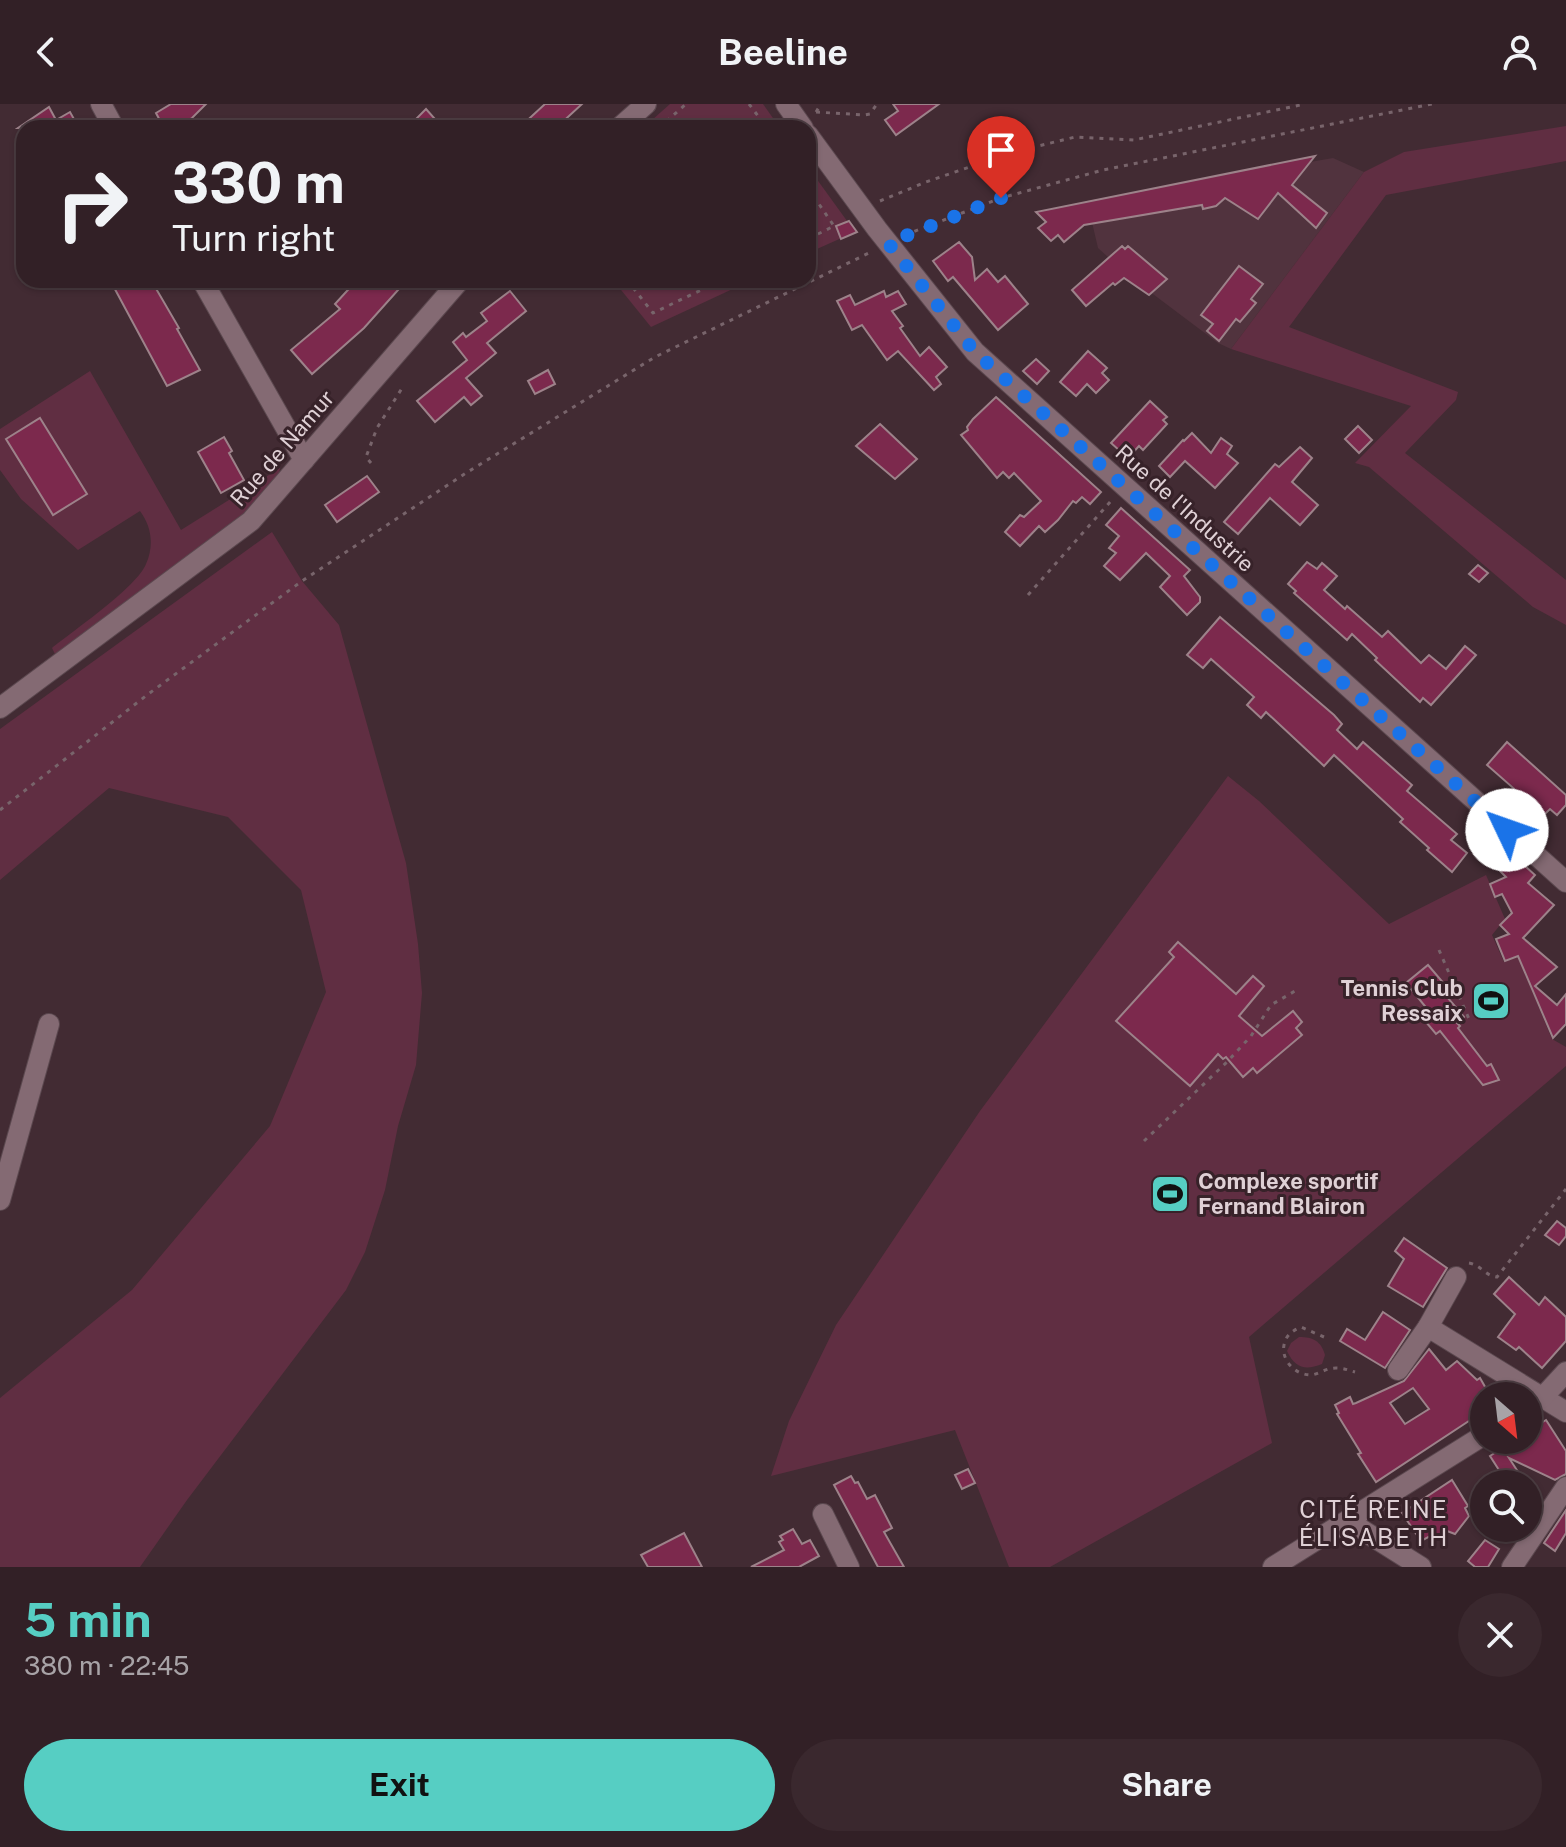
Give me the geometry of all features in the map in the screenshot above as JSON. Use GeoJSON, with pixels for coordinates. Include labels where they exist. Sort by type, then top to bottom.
{"type":"FeatureCollection","features":[{"type":"Feature","properties":{"kind":"street"},"geometry":{"type":"LineString","coordinates":[[628,120],[646,104]]}},
{"type":"Feature","properties":{"kind":"street","name":"Rue de l'Industrie"},"geometry":{"type":"LineString","coordinates":[[816,146],[975,352],[1566,882]]}},
{"type":"Feature","properties":{"kind":"street"},"geometry":{"type":"LineString","coordinates":[[207,288],[304,460]]}},
{"type":"Feature","properties":{"kind":"street","name":"Rue de Namur"},"geometry":{"type":"LineString","coordinates":[[0,708],[232,537],[268,504],[453,288]]}},
{"type":"Feature","properties":{"kind":"street"},"geometry":{"type":"LineString","coordinates":[[0,1200],[49,1024]]}},
{"type":"Feature","properties":{"kind":"street"},"geometry":{"type":"LineString","coordinates":[[1398,1370],[1428,1327],[1456,1277]]}},
{"type":"Feature","properties":{"kind":"street"},"geometry":{"type":"LineString","coordinates":[[1428,1327],[1507,1382]]}},
{"type":"Feature","properties":{"kind":"street"},"geometry":{"type":"LineString","coordinates":[[1542,1396],[1566,1372]]}},
{"type":"Feature","properties":{"kind":"street"},"geometry":{"type":"LineString","coordinates":[[1542,1404],[1566,1412]]}},
{"type":"Feature","properties":{"kind":"street"},"geometry":{"type":"LineString","coordinates":[[1273,1567],[1470,1444]]}},
{"type":"Feature","properties":{"kind":"street"},"geometry":{"type":"LineString","coordinates":[[1512,1567],[1566,1487]]}},
{"type":"Feature","properties":{"kind":"street"},"geometry":{"type":"LineString","coordinates":[[823,1514],[849,1567]]}},
{"type":"Feature","properties":{"kind":"street"},"geometry":{"type":"LineString","coordinates":[[1348,1521],[1421,1567]]}},
{"type":"Feature","properties":{"kind":"path"},"geometry":{"type":"LineString","coordinates":[[668,120],[686,104]]}},
{"type":"Feature","properties":{"kind":"path"},"geometry":{"type":"LineString","coordinates":[[821,104],[816,112],[846,115],[870,114],[877,104]]}},
{"type":"Feature","properties":{"kind":"path"},"geometry":{"type":"LineString","coordinates":[[862,208],[996,158],[1075,137],[1134,140],[1305,104]]}},
{"type":"Feature","properties":{"kind":"path"},"geometry":{"type":"LineString","coordinates":[[816,278],[888,243],[1001,198],[1103,170],[1432,104]]}},
{"type":"Feature","properties":{"kind":"path"},"geometry":{"type":"LineString","coordinates":[[816,200],[834,226],[816,235]]}},
{"type":"Feature","properties":{"kind":"path"},"geometry":{"type":"LineString","coordinates":[[633,288],[653,313],[705,288]]}},
{"type":"Feature","properties":{"kind":"path"},"geometry":{"type":"LineString","coordinates":[[0,810],[147,695],[302,581],[466,473],[655,357],[796,288]]}},
{"type":"Feature","properties":{"kind":"path"},"geometry":{"type":"LineString","coordinates":[[371,463],[366,457],[377,428],[404,385]]}},
{"type":"Feature","properties":{"kind":"path"},"geometry":{"type":"LineString","coordinates":[[1028,595],[1124,486]]}},
{"type":"Feature","properties":{"kind":"path"},"geometry":{"type":"LineString","coordinates":[[1439,950],[1469,1019]]}},
{"type":"Feature","properties":{"kind":"path"},"geometry":{"type":"LineString","coordinates":[[1144,1141],[1228,1061],[1251,1036],[1271,1005],[1295,991]]}},
{"type":"Feature","properties":{"kind":"path"},"geometry":{"type":"LineString","coordinates":[[1456,1277],[1462,1267],[1469,1263],[1476,1264],[1490,1277],[1497,1277],[1566,1189]]}},
{"type":"Feature","properties":{"kind":"path"},"geometry":{"type":"LineString","coordinates":[[1324,1337],[1301,1327],[1291,1332],[1285,1340],[1285,1360],[1303,1374],[1314,1375],[1327,1369],[1341,1368],[1355,1372]]}},
{"type":"Feature","properties":{"kind":"shaded area"},"geometry":{"type":"Polygon","coordinates":[[[670,104],[763,104],[774,120],[652,120],[670,104]]]}},
{"type":"Feature","properties":{"kind":"shaded area"},"geometry":{"type":"Polygon","coordinates":[[[1566,126],[1566,161],[1386,195],[1289,327],[1458,392],[1456,400],[1405,453],[1566,580],[1566,625],[1533,607],[1369,467],[1355,463],[1411,406],[1231,349],[1364,172],[1404,152],[1566,126]]]}},
{"type":"Feature","properties":{"kind":"shaded area"},"geometry":{"type":"Polygon","coordinates":[[[1333,158],[1364,172],[1231,349],[1218,343],[1129,276],[1098,248],[1087,201],[1333,158]]]}},
{"type":"Feature","properties":{"kind":"shaded area"},"geometry":{"type":"Polygon","coordinates":[[[816,178],[855,232],[816,249],[816,178]]]}},
{"type":"Feature","properties":{"kind":"shaded area"},"geometry":{"type":"Polygon","coordinates":[[[619,288],[735,288],[651,327],[619,288]]]}},
{"type":"Feature","properties":{"kind":"shaded area"},"geometry":{"type":"Polygon","coordinates":[[[90,371],[181,530],[280,468],[277,486],[251,513],[58,660],[52,648],[118,596],[140,574],[150,550],[149,530],[140,511],[78,550],[21,499],[0,470],[0,429],[90,371]]]}},
{"type":"Feature","properties":{"kind":"shaded area"},"geometry":{"type":"Polygon","coordinates":[[[272,532],[302,581],[339,625],[406,863],[422,993],[416,1065],[398,1126],[385,1190],[365,1252],[346,1290],[140,1567],[0,1567],[0,1398],[132,1290],[270,1126],[326,992],[301,890],[228,817],[109,788],[0,880],[0,729],[272,532]]]}},
{"type":"Feature","properties":{"kind":"shaded area","name":"Complexe sportif Fernand Blairon"},"geometry":{"type":"Polygon","coordinates":[[[1228,776],[1259,801],[1389,924],[1486,875],[1505,919],[1492,935],[1504,962],[1518,957],[1552,1039],[1566,1047],[1566,1066],[1249,1337],[1272,1443],[1050,1567],[1009,1567],[955,1430],[771,1476],[789,1421],[836,1325],[980,1111],[1228,776]]]}},
{"type":"Feature","properties":{"kind":"shaded area"},"geometry":{"type":"Polygon","coordinates":[[[1299,1337],[1319,1343],[1325,1355],[1322,1364],[1306,1367],[1293,1361],[1287,1351],[1299,1337]]]}},
{"type":"Feature","properties":{"kind":"building"},"geometry":{"type":"Polygon","coordinates":[[[171,104],[206,104],[188,120],[160,120],[156,113],[171,104]]]}},
{"type":"Feature","properties":{"kind":"building"},"geometry":{"type":"Polygon","coordinates":[[[545,104],[582,104],[565,120],[528,120],[545,104]]]}},
{"type":"Feature","properties":{"kind":"building"},"geometry":{"type":"Polygon","coordinates":[[[893,104],[939,104],[896,135],[885,120],[898,111],[893,104]]]}},
{"type":"Feature","properties":{"kind":"building"},"geometry":{"type":"Polygon","coordinates":[[[49,107],[56,120],[30,120],[49,107]]]}},
{"type":"Feature","properties":{"kind":"building"},"geometry":{"type":"Polygon","coordinates":[[[426,109],[435,119],[417,120],[426,109]]]}},
{"type":"Feature","properties":{"kind":"building"},"geometry":{"type":"Polygon","coordinates":[[[70,112],[74,120],[56,120],[70,112]]]}},
{"type":"Feature","properties":{"kind":"building"},"geometry":{"type":"Polygon","coordinates":[[[1315,156],[1292,185],[1327,213],[1316,228],[1278,193],[1258,219],[1225,198],[1216,206],[1203,209],[1202,205],[1084,225],[1064,242],[1058,235],[1051,241],[1038,228],[1046,222],[1036,212],[1315,156]]]}},
{"type":"Feature","properties":{"kind":"building"},"geometry":{"type":"Polygon","coordinates":[[[849,221],[857,232],[841,239],[836,226],[849,221]]]}},
{"type":"Feature","properties":{"kind":"building"},"geometry":{"type":"Polygon","coordinates":[[[959,242],[972,257],[975,280],[987,269],[998,282],[1005,276],[1028,304],[998,330],[953,277],[948,281],[933,261],[959,242]]]}},
{"type":"Feature","properties":{"kind":"building"},"geometry":{"type":"Polygon","coordinates":[[[1122,246],[1125,249],[1128,246],[1167,279],[1149,295],[1124,278],[1115,285],[1113,283],[1086,306],[1072,290],[1122,246]]]}},
{"type":"Feature","properties":{"kind":"building"},"geometry":{"type":"Polygon","coordinates":[[[1239,266],[1263,284],[1251,299],[1256,303],[1240,322],[1236,319],[1219,341],[1207,331],[1213,324],[1201,315],[1239,266]]]}},
{"type":"Feature","properties":{"kind":"building"},"geometry":{"type":"Polygon","coordinates":[[[114,288],[156,288],[179,328],[200,370],[167,386],[114,288]]]}},
{"type":"Feature","properties":{"kind":"building"},"geometry":{"type":"Polygon","coordinates":[[[350,288],[400,288],[364,328],[312,374],[291,350],[340,309],[335,304],[350,288]]]}},
{"type":"Feature","properties":{"kind":"building"},"geometry":{"type":"Polygon","coordinates":[[[510,291],[526,311],[487,343],[496,353],[466,378],[482,396],[471,405],[464,397],[435,422],[417,401],[467,360],[453,342],[463,333],[466,337],[487,321],[481,313],[510,291]]]}},
{"type":"Feature","properties":{"kind":"building"},"geometry":{"type":"Polygon","coordinates":[[[884,291],[886,297],[898,291],[906,304],[892,311],[920,356],[929,347],[947,367],[936,377],[941,384],[934,390],[898,351],[887,360],[862,325],[852,330],[837,301],[850,295],[855,305],[884,291]]]}},
{"type":"Feature","properties":{"kind":"building"},"geometry":{"type":"Polygon","coordinates":[[[1088,351],[1107,368],[1102,373],[1109,380],[1096,393],[1087,384],[1076,396],[1060,382],[1088,351]]]}},
{"type":"Feature","properties":{"kind":"building"},"geometry":{"type":"Polygon","coordinates":[[[1036,359],[1049,371],[1037,384],[1023,371],[1036,359]]]}},
{"type":"Feature","properties":{"kind":"building"},"geometry":{"type":"Polygon","coordinates":[[[548,370],[555,384],[535,394],[528,381],[548,370]]]}},
{"type":"Feature","properties":{"kind":"building"},"geometry":{"type":"Polygon","coordinates":[[[996,397],[1101,492],[1090,504],[1082,497],[1076,503],[1073,501],[1045,532],[1039,526],[1020,546],[1005,532],[1020,515],[1024,517],[1041,501],[1014,473],[1009,478],[1003,472],[997,478],[961,435],[996,397]]]}},
{"type":"Feature","properties":{"kind":"building"},"geometry":{"type":"Polygon","coordinates":[[[1150,401],[1167,417],[1163,420],[1167,424],[1143,450],[1139,446],[1128,458],[1111,443],[1150,401]]]}},
{"type":"Feature","properties":{"kind":"building"},"geometry":{"type":"Polygon","coordinates":[[[40,418],[87,494],[53,515],[6,439],[40,418]]]}},
{"type":"Feature","properties":{"kind":"building"},"geometry":{"type":"Polygon","coordinates":[[[880,424],[917,459],[895,479],[856,446],[880,424]]]}},
{"type":"Feature","properties":{"kind":"building"},"geometry":{"type":"Polygon","coordinates":[[[1358,426],[1372,440],[1359,453],[1345,439],[1358,426]]]}},
{"type":"Feature","properties":{"kind":"building"},"geometry":{"type":"Polygon","coordinates":[[[1192,433],[1211,453],[1221,438],[1232,446],[1227,454],[1238,463],[1215,488],[1185,461],[1170,477],[1159,466],[1192,433]]]}},
{"type":"Feature","properties":{"kind":"building"},"geometry":{"type":"Polygon","coordinates":[[[224,437],[244,480],[221,493],[198,452],[224,437]]]}},
{"type":"Feature","properties":{"kind":"building"},"geometry":{"type":"Polygon","coordinates":[[[1300,447],[1312,458],[1292,482],[1318,505],[1300,525],[1270,498],[1238,534],[1224,522],[1275,464],[1279,467],[1300,447]]]}},
{"type":"Feature","properties":{"kind":"building"},"geometry":{"type":"Polygon","coordinates":[[[367,476],[379,492],[337,522],[325,505],[367,476]]]}},
{"type":"Feature","properties":{"kind":"building"},"geometry":{"type":"Polygon","coordinates":[[[1121,508],[1190,570],[1184,576],[1200,597],[1200,602],[1187,615],[1160,587],[1170,576],[1146,553],[1120,580],[1104,566],[1116,553],[1109,548],[1119,536],[1106,525],[1121,508]]]}},
{"type":"Feature","properties":{"kind":"building"},"geometry":{"type":"Polygon","coordinates":[[[1307,562],[1317,569],[1322,563],[1337,576],[1324,590],[1345,609],[1347,606],[1382,637],[1388,631],[1421,663],[1429,655],[1446,669],[1465,646],[1476,655],[1431,705],[1423,698],[1420,702],[1352,634],[1347,640],[1294,593],[1296,591],[1288,584],[1307,562]]]}},
{"type":"Feature","properties":{"kind":"building"},"geometry":{"type":"Polygon","coordinates":[[[1478,565],[1488,573],[1479,582],[1469,574],[1478,565]]]}},
{"type":"Feature","properties":{"kind":"building"},"geometry":{"type":"Polygon","coordinates":[[[1220,617],[1334,715],[1342,724],[1337,730],[1357,749],[1363,742],[1412,785],[1407,791],[1457,834],[1451,840],[1467,853],[1452,872],[1400,822],[1403,819],[1334,755],[1324,766],[1266,712],[1261,718],[1247,705],[1254,697],[1211,659],[1203,668],[1187,655],[1220,617]]]}},
{"type":"Feature","properties":{"kind":"building"},"geometry":{"type":"Polygon","coordinates":[[[1507,742],[1566,795],[1566,805],[1557,815],[1550,809],[1544,815],[1487,765],[1507,742]]]}},
{"type":"Feature","properties":{"kind":"building"},"geometry":{"type":"Polygon","coordinates":[[[1516,858],[1535,875],[1528,883],[1554,905],[1523,938],[1557,967],[1535,986],[1557,1005],[1566,994],[1566,1024],[1553,1038],[1518,956],[1505,961],[1496,939],[1509,934],[1500,925],[1512,913],[1502,894],[1495,897],[1490,884],[1506,877],[1498,869],[1516,858]]]}},
{"type":"Feature","properties":{"kind":"building"},"geometry":{"type":"Polygon","coordinates":[[[1178,942],[1236,994],[1253,976],[1264,986],[1239,1016],[1262,1036],[1293,1011],[1302,1022],[1296,1028],[1302,1035],[1257,1073],[1253,1068],[1243,1077],[1226,1057],[1223,1059],[1218,1054],[1190,1086],[1116,1021],[1174,957],[1169,952],[1178,942]]]}},
{"type":"Feature","properties":{"kind":"building"},"geometry":{"type":"Polygon","coordinates":[[[1428,965],[1452,993],[1447,997],[1464,1017],[1457,1023],[1458,1028],[1487,1066],[1491,1064],[1499,1080],[1483,1085],[1440,1031],[1436,1034],[1426,1022],[1433,1016],[1406,983],[1428,965]]]}},
{"type":"Feature","properties":{"kind":"building"},"geometry":{"type":"Polygon","coordinates":[[[1557,1221],[1566,1228],[1566,1236],[1559,1245],[1545,1235],[1557,1221]]]}},
{"type":"Feature","properties":{"kind":"building"},"geometry":{"type":"Polygon","coordinates":[[[1404,1238],[1447,1268],[1423,1307],[1388,1286],[1404,1259],[1395,1251],[1404,1238]]]}},
{"type":"Feature","properties":{"kind":"building"},"geometry":{"type":"Polygon","coordinates":[[[1509,1277],[1539,1305],[1545,1297],[1566,1317],[1566,1341],[1542,1368],[1519,1347],[1516,1350],[1498,1337],[1515,1314],[1494,1294],[1509,1277]]]}},
{"type":"Feature","properties":{"kind":"building"},"geometry":{"type":"Polygon","coordinates":[[[1383,1312],[1410,1330],[1385,1368],[1340,1341],[1347,1329],[1365,1340],[1383,1312]]]}},
{"type":"Feature","properties":{"kind":"building"},"geometry":{"type":"Polygon","coordinates":[[[1429,1349],[1446,1370],[1457,1361],[1482,1382],[1470,1382],[1470,1420],[1376,1482],[1337,1414],[1335,1405],[1350,1397],[1353,1404],[1404,1381],[1429,1349]],[[1413,1388],[1390,1403],[1405,1424],[1429,1409],[1413,1388]]]}},
{"type":"Feature","properties":{"kind":"building"},"geometry":{"type":"Polygon","coordinates":[[[1546,1420],[1566,1451],[1566,1474],[1555,1480],[1542,1474],[1542,1470],[1534,1470],[1509,1458],[1517,1470],[1499,1470],[1490,1456],[1493,1454],[1542,1454],[1542,1422],[1546,1420]]]}},
{"type":"Feature","properties":{"kind":"building"},"geometry":{"type":"Polygon","coordinates":[[[968,1469],[975,1483],[962,1489],[955,1475],[968,1469]]]}},
{"type":"Feature","properties":{"kind":"building"},"geometry":{"type":"Polygon","coordinates":[[[851,1476],[867,1499],[875,1495],[892,1528],[884,1532],[904,1567],[878,1567],[834,1485],[851,1476]]]}},
{"type":"Feature","properties":{"kind":"building"},"geometry":{"type":"Polygon","coordinates":[[[1452,1480],[1468,1506],[1465,1508],[1469,1516],[1455,1534],[1447,1531],[1439,1539],[1434,1534],[1421,1541],[1402,1513],[1452,1480]]]}},
{"type":"Feature","properties":{"kind":"building"},"geometry":{"type":"Polygon","coordinates":[[[1566,1510],[1566,1533],[1555,1551],[1544,1543],[1566,1510]]]}},
{"type":"Feature","properties":{"kind":"building"},"geometry":{"type":"Polygon","coordinates":[[[793,1529],[802,1544],[810,1540],[819,1556],[799,1567],[751,1567],[784,1550],[779,1542],[783,1540],[780,1536],[793,1529]]]}},
{"type":"Feature","properties":{"kind":"building"},"geometry":{"type":"Polygon","coordinates":[[[684,1533],[702,1567],[648,1567],[641,1555],[684,1533]]]}},
{"type":"Feature","properties":{"kind":"building"},"geometry":{"type":"Polygon","coordinates":[[[1483,1542],[1499,1549],[1488,1567],[1475,1567],[1468,1561],[1483,1542]]]}},
{"type":"Feature","properties":{"kind":"place","name":"Tennis Club Ressaix"},"geometry":{"type":"Point","coordinates":[1491,1001]}},
{"type":"Feature","properties":{"kind":"place","name":"Complexe sportif Fernand Blairon"},"geometry":{"type":"Point","coordinates":[1170,1194]}},
{"type":"Feature","properties":{"kind":"district","name":"CITÉ REINE ÉLISABETH"},"geometry":{"type":"Point","coordinates":[1374,1523]}},
{"type":"Feature","properties":{"kind":"route"},"geometry":{"type":"LineString","coordinates":[[1001,198],[888,243],[975,352],[1507,830]]}}]}
